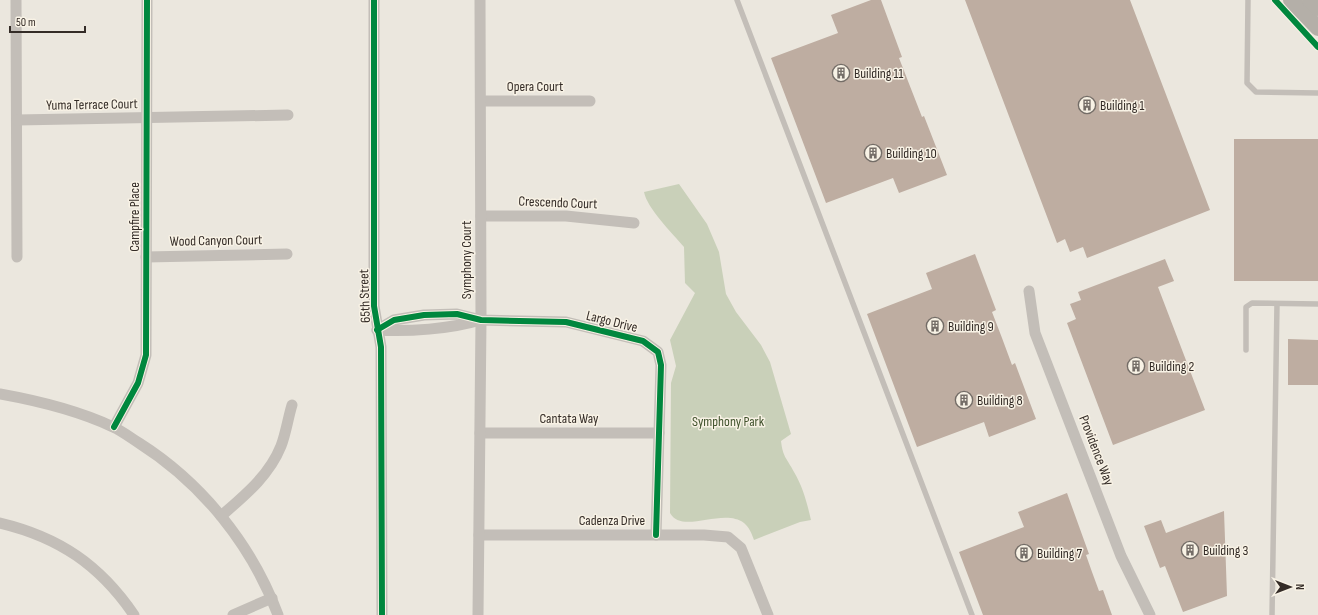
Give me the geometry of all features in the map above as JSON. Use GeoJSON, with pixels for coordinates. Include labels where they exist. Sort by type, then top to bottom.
{"type":"FeatureCollection","features":[{"type":"Feature","properties":{"kind":"main road"},"geometry":{"type":"LineString","coordinates":[[1291,0],[1318,28]]}},
{"type":"Feature","properties":{"kind":"main road"},"geometry":{"type":"LineString","coordinates":[[1310,0],[1318,8]]}},
{"type":"Feature","properties":{"kind":"street"},"geometry":{"type":"LineString","coordinates":[[16,0],[17,257]]}},
{"type":"Feature","properties":{"kind":"street","name":"Campfire Place"},"geometry":{"type":"LineString","coordinates":[[114,427],[138,383],[146,355],[147,0]]}},
{"type":"Feature","properties":{"kind":"street","name":"65th Street"},"geometry":{"type":"LineString","coordinates":[[374,0],[374,306],[381,348],[382,615]]}},
{"type":"Feature","properties":{"kind":"street","name":"Symphony Court"},"geometry":{"type":"LineString","coordinates":[[478,615],[481,320],[480,0]]}},
{"type":"Feature","properties":{"kind":"street","name":"Opera Court"},"geometry":{"type":"LineString","coordinates":[[480,101],[590,101]]}},
{"type":"Feature","properties":{"kind":"street","name":"Yuma Terrace Court"},"geometry":{"type":"LineString","coordinates":[[17,120],[288,116]]}},
{"type":"Feature","properties":{"kind":"street","name":"Crescendo Court"},"geometry":{"type":"LineString","coordinates":[[481,216],[566,216],[634,223]]}},
{"type":"Feature","properties":{"kind":"street","name":"Wood Canyon Court"},"geometry":{"type":"LineString","coordinates":[[146,256],[287,254]]}},
{"type":"Feature","properties":{"kind":"street","name":"Providence Way"},"geometry":{"type":"LineString","coordinates":[[1030,291],[1035,333],[1121,556],[1150,615]]}},
{"type":"Feature","properties":{"kind":"street","name":"Largo Drive"},"geometry":{"type":"LineString","coordinates":[[377,330],[394,331],[460,326],[481,320],[566,322],[643,341],[658,352],[660,365],[656,535]]}},
{"type":"Feature","properties":{"kind":"street"},"geometry":{"type":"LineString","coordinates":[[0,394],[62,407],[114,427],[155,453],[186,478],[222,516],[251,558],[272,598],[278,615]]}},
{"type":"Feature","properties":{"kind":"street"},"geometry":{"type":"LineString","coordinates":[[222,516],[253,488],[269,468],[280,447],[292,405]]}},
{"type":"Feature","properties":{"kind":"street","name":"Cantata Way"},"geometry":{"type":"LineString","coordinates":[[480,433],[659,433]]}},
{"type":"Feature","properties":{"kind":"street"},"geometry":{"type":"LineString","coordinates":[[0,523],[36,533],[75,554],[108,580],[134,615]]}},
{"type":"Feature","properties":{"kind":"street","name":"Cadenza Drive"},"geometry":{"type":"LineString","coordinates":[[479,535],[704,535],[728,537],[741,548],[768,615]]}},
{"type":"Feature","properties":{"kind":"street"},"geometry":{"type":"LineString","coordinates":[[233,615],[272,598]]}},
{"type":"Feature","properties":{"kind":"lane"},"geometry":{"type":"LineString","coordinates":[[737,0],[972,615]]}},
{"type":"Feature","properties":{"kind":"lane"},"geometry":{"type":"LineString","coordinates":[[1248,0],[1247,82],[1256,92],[1318,93]]}},
{"type":"Feature","properties":{"kind":"lane"},"geometry":{"type":"LineString","coordinates":[[1246,350],[1246,307],[1252,303],[1318,304]]}},
{"type":"Feature","properties":{"kind":"lane"},"geometry":{"type":"LineString","coordinates":[[1272,615],[1277,304]]}},
{"type":"Feature","properties":{"kind":"green space","name":"Symphony Park"},"geometry":{"type":"Polygon","coordinates":[[[679,184],[707,224],[719,252],[726,294],[736,312],[761,345],[770,362],[791,434],[781,441],[783,451],[802,489],[811,520],[800,522],[754,540],[746,525],[735,519],[725,518],[684,522],[676,519],[670,513],[671,383],[676,366],[670,340],[695,293],[685,283],[684,247],[655,213],[644,192],[679,184]]]}},
{"type":"Feature","properties":{"kind":"building"},"geometry":{"type":"Polygon","coordinates":[[[871,0],[881,0],[902,57],[899,58],[947,175],[899,193],[893,178],[826,203],[771,58],[838,33],[831,15],[871,0]]]}},
{"type":"Feature","properties":{"kind":"building","name":"Building 1"},"geometry":{"type":"Polygon","coordinates":[[[965,0],[1130,0],[1210,210],[1087,258],[1083,247],[1070,252],[1065,239],[1057,243],[965,0]]]}},
{"type":"Feature","properties":{"kind":"building"},"geometry":{"type":"Polygon","coordinates":[[[1234,139],[1318,139],[1318,281],[1234,281],[1234,139]]]}},
{"type":"Feature","properties":{"kind":"building"},"geometry":{"type":"Polygon","coordinates":[[[975,254],[996,310],[992,312],[1012,365],[1015,363],[1036,419],[989,437],[984,422],[917,447],[867,314],[932,289],[926,273],[975,254]]]}},
{"type":"Feature","properties":{"kind":"building","name":"Building 2"},"geometry":{"type":"Polygon","coordinates":[[[1165,259],[1174,281],[1158,287],[1205,410],[1113,445],[1067,323],[1076,319],[1070,304],[1081,300],[1078,292],[1165,259]]]}},
{"type":"Feature","properties":{"kind":"building"},"geometry":{"type":"Polygon","coordinates":[[[1288,339],[1318,340],[1318,385],[1288,385],[1288,339]]]}},
{"type":"Feature","properties":{"kind":"building","name":"Building 7"},"geometry":{"type":"Polygon","coordinates":[[[1067,493],[1089,554],[1086,555],[1099,591],[1103,590],[1112,615],[983,615],[959,552],[1024,527],[1018,512],[1067,493]]]}},
{"type":"Feature","properties":{"kind":"building","name":"Building 3"},"geometry":{"type":"Polygon","coordinates":[[[1224,511],[1227,596],[1183,612],[1165,566],[1160,568],[1144,526],[1161,520],[1166,533],[1224,511]]]}},
{"type":"Feature","properties":{"kind":"cycle path"},"geometry":{"type":"LineString","coordinates":[[114,427],[138,383],[146,355],[147,0]]}},
{"type":"Feature","properties":{"kind":"cycle path"},"geometry":{"type":"LineString","coordinates":[[374,0],[374,306],[381,347],[382,615]]}},
{"type":"Feature","properties":{"kind":"cycle path"},"geometry":{"type":"LineString","coordinates":[[1275,0],[1318,47]]}},
{"type":"Feature","properties":{"kind":"cycle path"},"geometry":{"type":"LineString","coordinates":[[377,330],[394,320],[424,315],[457,314],[481,320],[566,322],[643,341],[658,352],[661,365],[656,535]]}},
{"type":"Feature","properties":{"kind":"place","name":"Building 11"},"geometry":{"type":"Point","coordinates":[841,73]}},
{"type":"Feature","properties":{"kind":"place","name":"Building 1"},"geometry":{"type":"Point","coordinates":[1087,105]}},
{"type":"Feature","properties":{"kind":"place","name":"Building 10"},"geometry":{"type":"Point","coordinates":[873,153]}},
{"type":"Feature","properties":{"kind":"place","name":"Building 9"},"geometry":{"type":"Point","coordinates":[935,326]}},
{"type":"Feature","properties":{"kind":"place","name":"Building 2"},"geometry":{"type":"Point","coordinates":[1136,366]}},
{"type":"Feature","properties":{"kind":"place","name":"Building 8"},"geometry":{"type":"Point","coordinates":[964,400]}},
{"type":"Feature","properties":{"kind":"place","name":"Building 3"},"geometry":{"type":"Point","coordinates":[1190,550]}},
{"type":"Feature","properties":{"kind":"place","name":"Building 7"},"geometry":{"type":"Point","coordinates":[1024,553]}}]}
